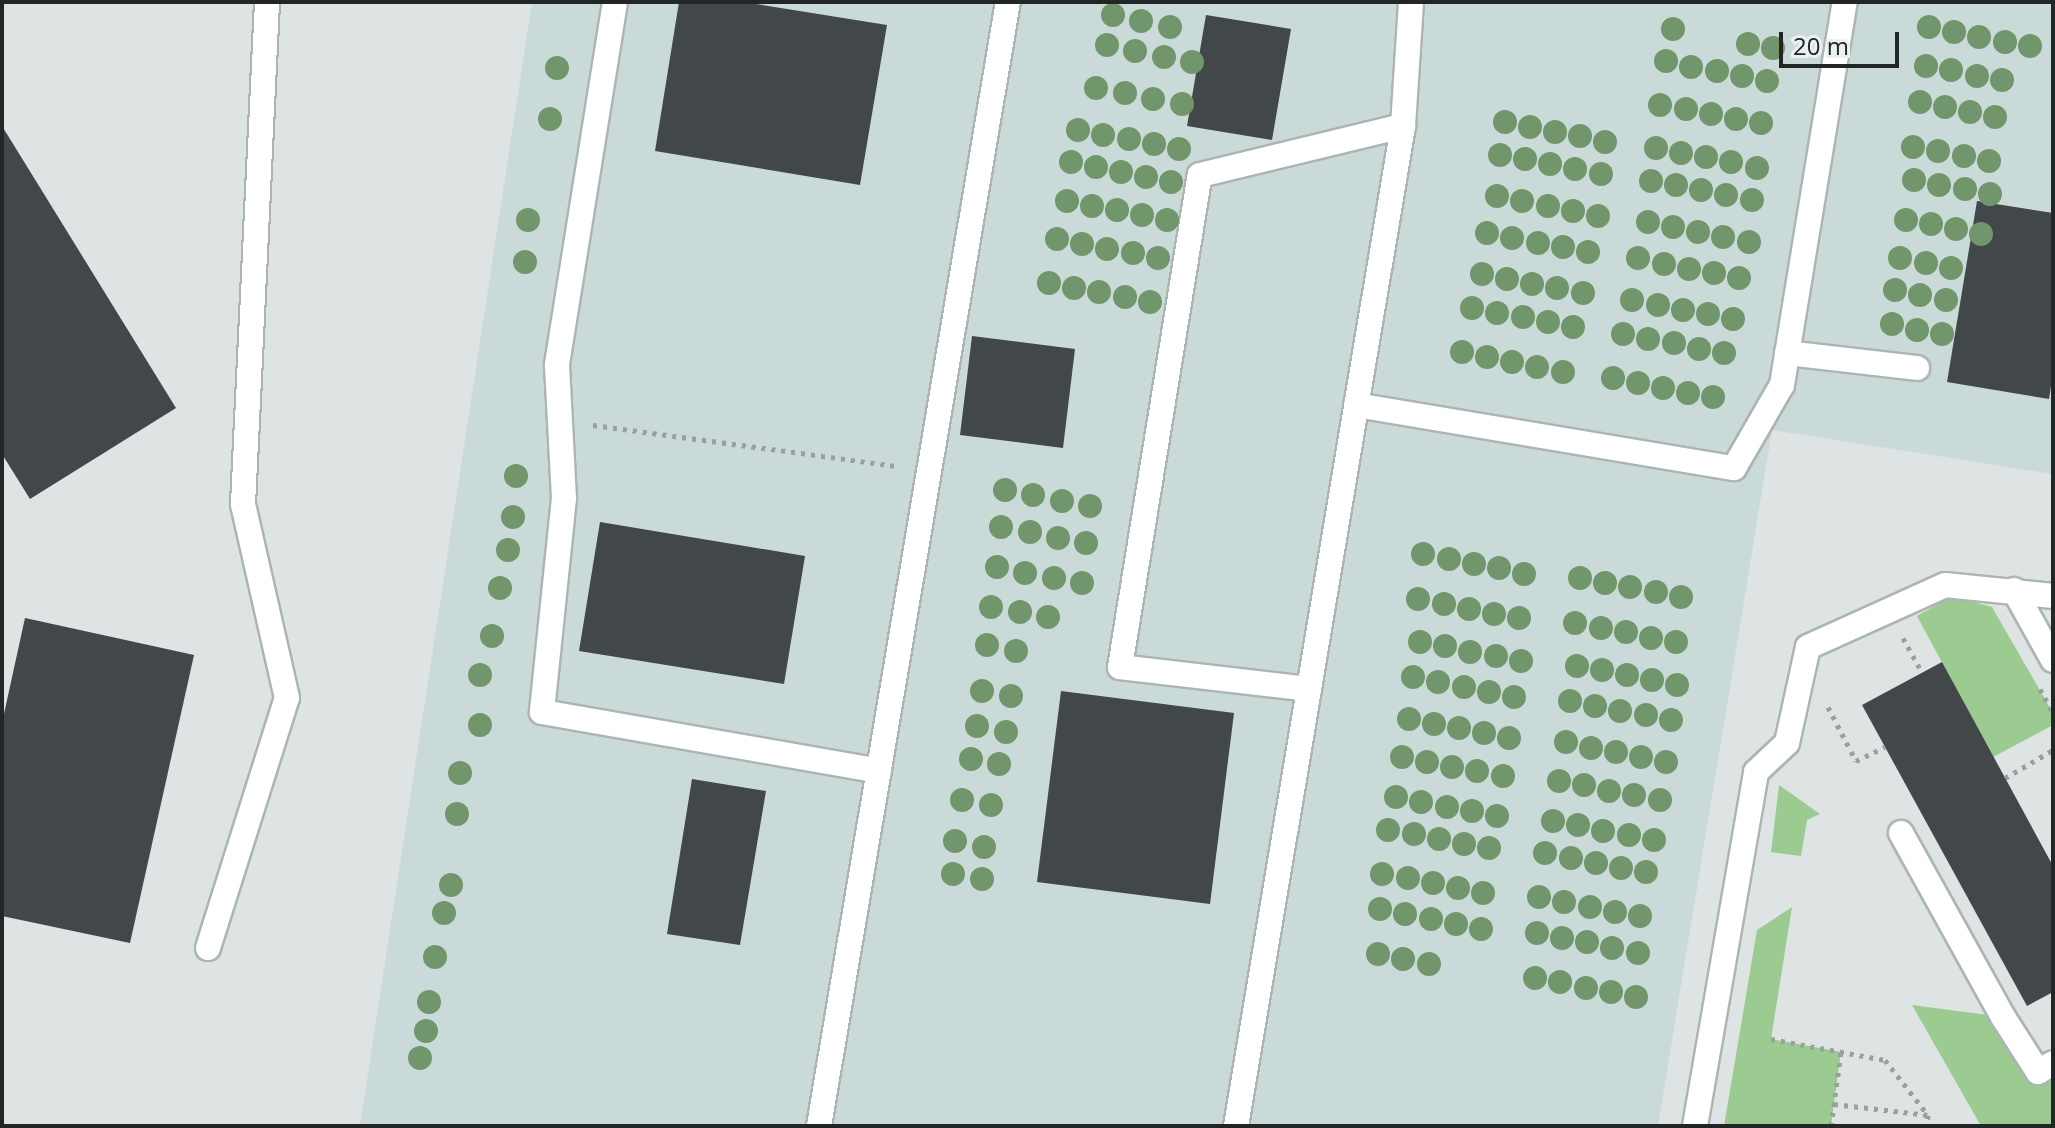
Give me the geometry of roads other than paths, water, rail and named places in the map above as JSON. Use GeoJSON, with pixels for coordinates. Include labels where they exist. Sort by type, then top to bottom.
{"type":"FeatureCollection","features":[{"type":"Feature","properties":{"kind":"lane"},"geometry":{"type":"LineString","coordinates":[[208,948],[287,698],[243,504],[267,2]]}},
{"type":"Feature","properties":{"kind":"lane"},"geometry":{"type":"LineString","coordinates":[[615,2],[557,365],[564,498],[542,712],[879,771]]}},
{"type":"Feature","properties":{"kind":"lane"},"geometry":{"type":"LineString","coordinates":[[819,1126],[1008,2]]}},
{"type":"Feature","properties":{"kind":"lane"},"geometry":{"type":"LineString","coordinates":[[1236,1126],[1403,126],[1411,2]]}},
{"type":"Feature","properties":{"kind":"lane"},"geometry":{"type":"LineString","coordinates":[[1356,405],[1734,468],[1782,385],[1845,2]]}},
{"type":"Feature","properties":{"kind":"lane"},"geometry":{"type":"LineString","coordinates":[[1309,689],[1120,667],[1197,190],[1200,175],[1403,126]]}},
{"type":"Feature","properties":{"kind":"lane"},"geometry":{"type":"LineString","coordinates":[[1787,353],[1917,368]]}},
{"type":"Feature","properties":{"kind":"lane"},"geometry":{"type":"LineString","coordinates":[[1695,1126],[1756,772],[1787,743],[1808,647],[1945,585],[2053,596]]}},
{"type":"Feature","properties":{"kind":"lane"},"geometry":{"type":"LineString","coordinates":[[2014,590],[2053,660]]}},
{"type":"Feature","properties":{"kind":"lane"},"geometry":{"type":"LineString","coordinates":[[1901,833],[2003,1017],[2038,1072],[2053,1063]]}}]}
